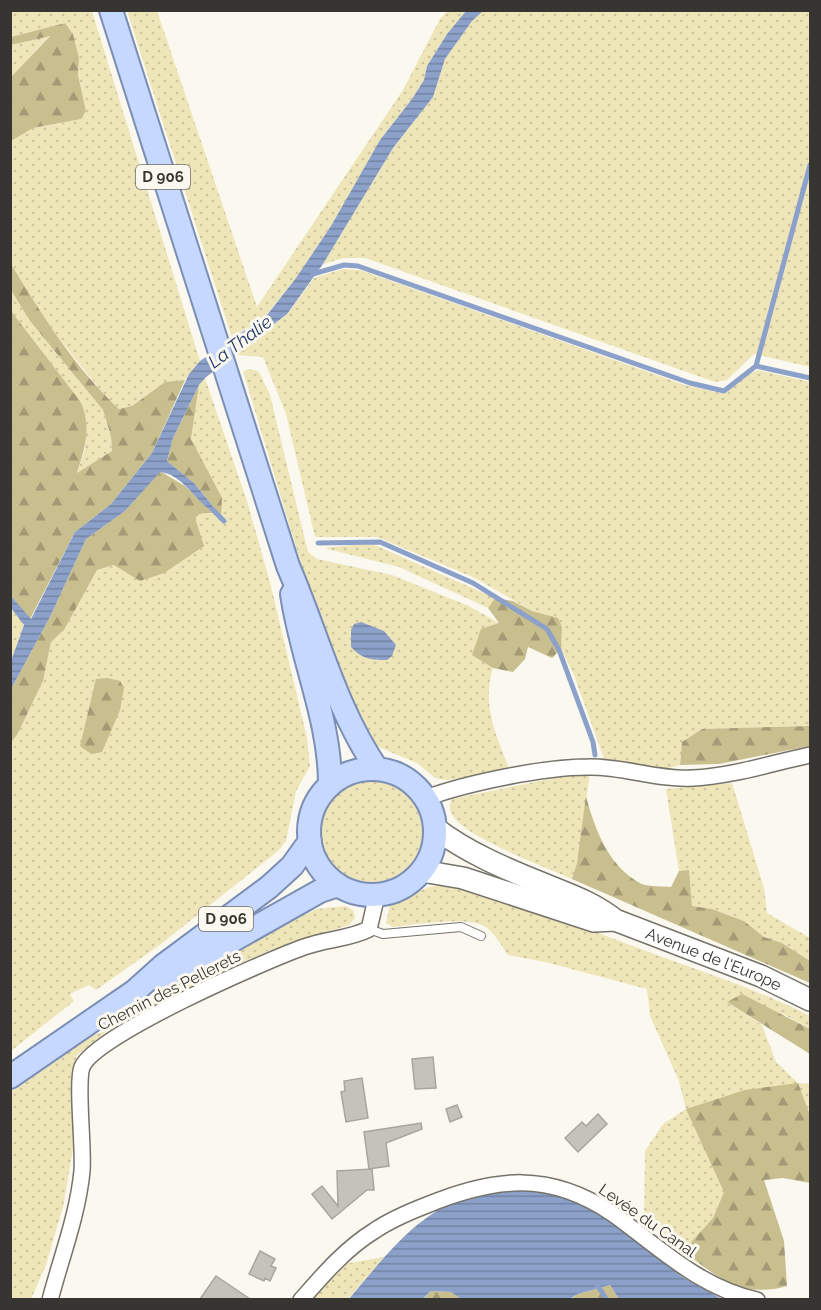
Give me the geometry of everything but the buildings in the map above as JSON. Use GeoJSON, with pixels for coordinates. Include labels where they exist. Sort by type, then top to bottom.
{"type":"FeatureCollection","features":[{"type":"Feature","properties":{"kind":"main road","name":"D 906"},"geometry":{"type":"LineString","coordinates":[[111,10],[288,566],[311,618],[352,729],[377,769]]}},
{"type":"Feature","properties":{"kind":"main road","name":"D 906"},"geometry":{"type":"LineString","coordinates":[[288,566],[297,627],[326,743],[330,784]]}},
{"type":"Feature","properties":{"kind":"main road"},"geometry":{"type":"LineString","coordinates":[[377,769],[408,780],[426,798],[435,828],[432,852],[422,871],[405,886],[378,895],[357,893],[338,885],[321,870],[311,850],[309,827],[315,804],[330,784],[350,772],[377,769]]}},
{"type":"Feature","properties":{"kind":"main road","name":"Avenue de l'Europe"},"geometry":{"type":"LineString","coordinates":[[435,828],[447,837],[522,876],[599,907],[615,920],[761,976],[810,1000]]}},
{"type":"Feature","properties":{"kind":"main road","name":"D 906"},"geometry":{"type":"LineString","coordinates":[[10,1077],[135,991],[164,965],[269,887],[292,866],[310,841]]}},
{"type":"Feature","properties":{"kind":"main road","name":"Avenue de l'Europe"},"geometry":{"type":"LineString","coordinates":[[422,871],[463,878],[594,921],[615,920]]}},
{"type":"Feature","properties":{"kind":"main road","name":"D 906"},"geometry":{"type":"LineString","coordinates":[[135,991],[173,975],[320,891],[338,885]]}},
{"type":"Feature","properties":{"kind":"street"},"geometry":{"type":"LineString","coordinates":[[426,798],[474,785],[566,768],[590,766],[664,778],[694,778],[760,767],[810,755]]}},
{"type":"Feature","properties":{"kind":"street"},"geometry":{"type":"LineString","coordinates":[[369,929],[378,895]]}},
{"type":"Feature","properties":{"kind":"street","name":"Chemin des Pellerets"},"geometry":{"type":"LineString","coordinates":[[50,1299],[82,1174],[84,1141],[80,1083],[81,1069],[88,1057],[101,1045],[128,1029],[242,972],[305,946],[369,929]]}},
{"type":"Feature","properties":{"kind":"street","name":"Levée du Canal"},"geometry":{"type":"LineString","coordinates":[[301,1299],[340,1257],[374,1230],[458,1192],[494,1184],[525,1182],[568,1190],[593,1201],[706,1281],[731,1294],[757,1299]]}},
{"type":"Feature","properties":{"kind":"lane","name":"Chemin des Pellerets"},"geometry":{"type":"LineString","coordinates":[[369,929],[383,934],[461,927],[481,936]]}},
{"type":"Feature","properties":{"kind":"shaded area"},"geometry":{"type":"Polygon","coordinates":[[[10,11],[92,11],[200,361],[185,380],[165,382],[132,406],[119,409],[105,396],[46,322],[11,264],[11,141],[33,128],[81,119],[86,111],[78,75],[79,58],[73,34],[65,23],[11,37],[10,11]]]}},
{"type":"Feature","properties":{"kind":"shaded area"},"geometry":{"type":"Polygon","coordinates":[[[127,11],[157,11],[257,307],[403,90],[440,19],[448,11],[466,11],[447,34],[427,66],[424,80],[380,140],[331,226],[296,278],[266,315],[232,338],[127,11]]]}},
{"type":"Feature","properties":{"kind":"shaded area"},"geometry":{"type":"Polygon","coordinates":[[[483,11],[810,11],[810,367],[754,354],[727,380],[715,382],[365,258],[344,258],[323,264],[393,148],[433,97],[445,59],[472,21],[483,11]]]}},
{"type":"Feature","properties":{"kind":"shaded area"},"geometry":{"type":"Polygon","coordinates":[[[50,35],[11,77],[11,45],[50,35]]]}},
{"type":"Feature","properties":{"kind":"shaded area"},"geometry":{"type":"Polygon","coordinates":[[[343,269],[360,270],[685,385],[725,394],[747,375],[758,370],[810,382],[810,726],[702,729],[682,742],[680,765],[665,769],[604,759],[574,675],[561,649],[562,627],[547,615],[532,611],[475,578],[377,537],[315,537],[286,414],[263,357],[236,355],[287,314],[314,278],[343,269]]]}},
{"type":"Feature","properties":{"kind":"shaded area"},"geometry":{"type":"Polygon","coordinates":[[[11,290],[30,321],[103,410],[111,436],[112,451],[77,474],[85,448],[31,340],[11,311],[11,290]]]}},
{"type":"Feature","properties":{"kind":"shaded area"},"geometry":{"type":"Polygon","coordinates":[[[252,369],[259,372],[270,395],[308,552],[317,559],[392,575],[469,606],[499,623],[482,659],[493,668],[489,695],[492,721],[510,771],[446,780],[435,778],[417,763],[374,745],[366,737],[315,610],[243,371],[252,369]]]}},
{"type":"Feature","properties":{"kind":"shaded area"},"geometry":{"type":"Polygon","coordinates":[[[205,378],[247,501],[270,582],[307,738],[310,766],[296,791],[286,841],[278,851],[161,944],[96,990],[89,985],[70,994],[74,1001],[11,1051],[11,742],[17,735],[43,681],[51,642],[64,630],[97,570],[114,565],[201,512],[221,515],[191,439],[199,385],[205,378]]]}},
{"type":"Feature","properties":{"kind":"shaded area"},"geometry":{"type":"Polygon","coordinates":[[[370,543],[495,598],[488,608],[399,567],[324,548],[370,543]]]}},
{"type":"Feature","properties":{"kind":"shaded area"},"geometry":{"type":"Polygon","coordinates":[[[10,608],[24,624],[11,661],[10,661],[10,608]]]}},
{"type":"Feature","properties":{"kind":"shaded area"},"geometry":{"type":"Polygon","coordinates":[[[590,773],[577,863],[572,879],[508,851],[474,833],[461,825],[450,810],[452,799],[574,774],[590,773]]]}},
{"type":"Feature","properties":{"kind":"shaded area"},"geometry":{"type":"Polygon","coordinates":[[[372,780],[391,784],[408,795],[419,812],[423,831],[419,850],[408,867],[391,878],[372,882],[353,878],[336,867],[325,850],[321,831],[325,812],[336,795],[353,784],[372,780]]]}},
{"type":"Feature","properties":{"kind":"shaded area"},"geometry":{"type":"Polygon","coordinates":[[[732,783],[764,888],[767,913],[810,938],[810,961],[782,943],[764,937],[744,921],[712,909],[692,906],[689,870],[679,871],[666,789],[732,783]]]}},
{"type":"Feature","properties":{"kind":"shaded area"},"geometry":{"type":"Polygon","coordinates":[[[444,885],[548,914],[731,982],[810,1016],[810,1029],[785,1015],[727,1002],[762,1025],[776,1062],[798,1083],[724,1192],[713,1218],[683,1251],[644,1219],[645,1151],[663,1124],[686,1109],[679,1081],[650,1016],[647,989],[545,962],[508,955],[491,932],[475,923],[439,922],[393,927],[386,923],[390,904],[429,887],[444,885]]]}},
{"type":"Feature","properties":{"kind":"shaded area"},"geometry":{"type":"Polygon","coordinates":[[[345,906],[353,910],[355,918],[349,925],[268,951],[107,1031],[203,970],[279,926],[317,909],[345,906]]]}},
{"type":"Feature","properties":{"kind":"shaded area"},"geometry":{"type":"Polygon","coordinates":[[[107,1031],[77,1055],[72,1072],[73,1149],[63,1207],[46,1265],[31,1299],[11,1299],[10,1093],[93,1035],[107,1031]]]}},
{"type":"Feature","properties":{"kind":"shaded area"},"geometry":{"type":"Polygon","coordinates":[[[798,1083],[810,1084],[810,1115],[798,1083]]]}},
{"type":"Feature","properties":{"kind":"shaded area"},"geometry":{"type":"Polygon","coordinates":[[[384,1257],[348,1299],[312,1300],[344,1264],[384,1257]]]}},
{"type":"Feature","properties":{"kind":"green space"},"geometry":{"type":"Polygon","coordinates":[[[65,23],[73,34],[79,58],[78,75],[86,111],[81,119],[33,128],[11,141],[11,77],[50,36],[11,45],[11,37],[65,23]]]}},
{"type":"Feature","properties":{"kind":"green space"},"geometry":{"type":"Polygon","coordinates":[[[11,264],[74,359],[119,409],[132,406],[165,382],[185,380],[152,453],[111,504],[75,532],[30,619],[11,596],[11,311],[80,401],[84,410],[85,446],[77,473],[112,451],[111,436],[103,410],[30,321],[11,290],[11,264]]]}},
{"type":"Feature","properties":{"kind":"green space"},"geometry":{"type":"Polygon","coordinates":[[[199,385],[191,439],[222,498],[221,516],[194,483],[167,461],[173,438],[199,385]]]}},
{"type":"Feature","properties":{"kind":"green space"},"geometry":{"type":"Polygon","coordinates":[[[160,471],[185,486],[213,513],[201,513],[195,518],[204,546],[164,573],[140,581],[114,565],[97,570],[64,630],[51,642],[43,681],[17,735],[11,742],[11,689],[50,617],[86,539],[125,511],[160,471]]]}},
{"type":"Feature","properties":{"kind":"green space"},"geometry":{"type":"Polygon","coordinates":[[[495,598],[513,601],[532,611],[558,618],[562,627],[561,649],[552,658],[528,647],[525,659],[513,672],[493,668],[472,655],[481,629],[499,623],[488,608],[495,598]]]}},
{"type":"Feature","properties":{"kind":"green space"},"geometry":{"type":"Polygon","coordinates":[[[107,678],[120,681],[124,688],[120,710],[102,752],[91,754],[80,746],[96,679],[107,678]]]}},
{"type":"Feature","properties":{"kind":"green space"},"geometry":{"type":"Polygon","coordinates":[[[810,726],[810,746],[719,764],[680,765],[682,742],[702,729],[810,726]]]}},
{"type":"Feature","properties":{"kind":"green space"},"geometry":{"type":"Polygon","coordinates":[[[586,796],[605,847],[630,877],[645,885],[671,887],[679,871],[689,870],[692,906],[712,909],[744,921],[764,937],[782,943],[810,961],[810,983],[572,879],[577,863],[586,796]]]}},
{"type":"Feature","properties":{"kind":"green space"},"geometry":{"type":"Polygon","coordinates":[[[742,994],[810,1029],[810,1054],[727,1002],[742,994]]]}},
{"type":"Feature","properties":{"kind":"green space"},"geometry":{"type":"Polygon","coordinates":[[[798,1083],[810,1115],[810,1183],[783,1178],[764,1180],[784,1241],[787,1286],[757,1290],[743,1287],[719,1277],[683,1251],[713,1218],[724,1192],[686,1109],[745,1090],[798,1083]]]}},
{"type":"Feature","properties":{"kind":"green space"},"geometry":{"type":"Polygon","coordinates":[[[610,1285],[619,1299],[570,1300],[578,1294],[610,1285]]]}},
{"type":"Feature","properties":{"kind":"green space"},"geometry":{"type":"Polygon","coordinates":[[[431,1291],[451,1292],[461,1299],[423,1300],[431,1291]]]}},
{"type":"Feature","properties":{"kind":"water","name":"La Thalie"},"geometry":{"type":"Polygon","coordinates":[[[466,11],[483,11],[472,21],[445,59],[433,97],[393,148],[323,264],[287,314],[205,378],[199,385],[173,438],[167,461],[194,483],[221,516],[205,506],[177,479],[160,472],[125,511],[86,539],[50,617],[11,689],[11,661],[24,625],[11,608],[11,596],[31,619],[75,532],[111,504],[152,453],[189,374],[200,361],[267,315],[296,278],[331,226],[380,140],[424,80],[427,66],[447,34],[466,11]]]}},
{"type":"Feature","properties":{"kind":"water"},"geometry":{"type":"Polygon","coordinates":[[[361,622],[384,631],[396,645],[392,656],[387,660],[367,658],[351,647],[351,630],[354,624],[361,622]]]}},
{"type":"Feature","properties":{"kind":"water"},"geometry":{"type":"Polygon","coordinates":[[[533,1188],[583,1201],[684,1278],[722,1299],[619,1299],[610,1285],[578,1294],[570,1299],[461,1299],[451,1292],[431,1291],[423,1299],[348,1300],[403,1237],[435,1212],[473,1195],[533,1188]]]}},
{"type":"Feature","properties":{"kind":"waterway"},"geometry":{"type":"LineString","coordinates":[[756,366],[810,165]]}},
{"type":"Feature","properties":{"kind":"waterway"},"geometry":{"type":"LineString","coordinates":[[313,274],[344,265],[358,266],[690,383],[724,391],[756,366],[810,378]]}},
{"type":"Feature","properties":{"kind":"waterway"},"geometry":{"type":"LineString","coordinates":[[212,509],[224,521]]}},
{"type":"Feature","properties":{"kind":"waterway"},"geometry":{"type":"LineString","coordinates":[[318,543],[380,542],[473,583],[547,629],[559,650],[593,742],[595,755]]}},
{"type":"Feature","properties":{"kind":"waterway"},"geometry":{"type":"LineString","coordinates":[[596,1283],[607,1300]]}}]}
